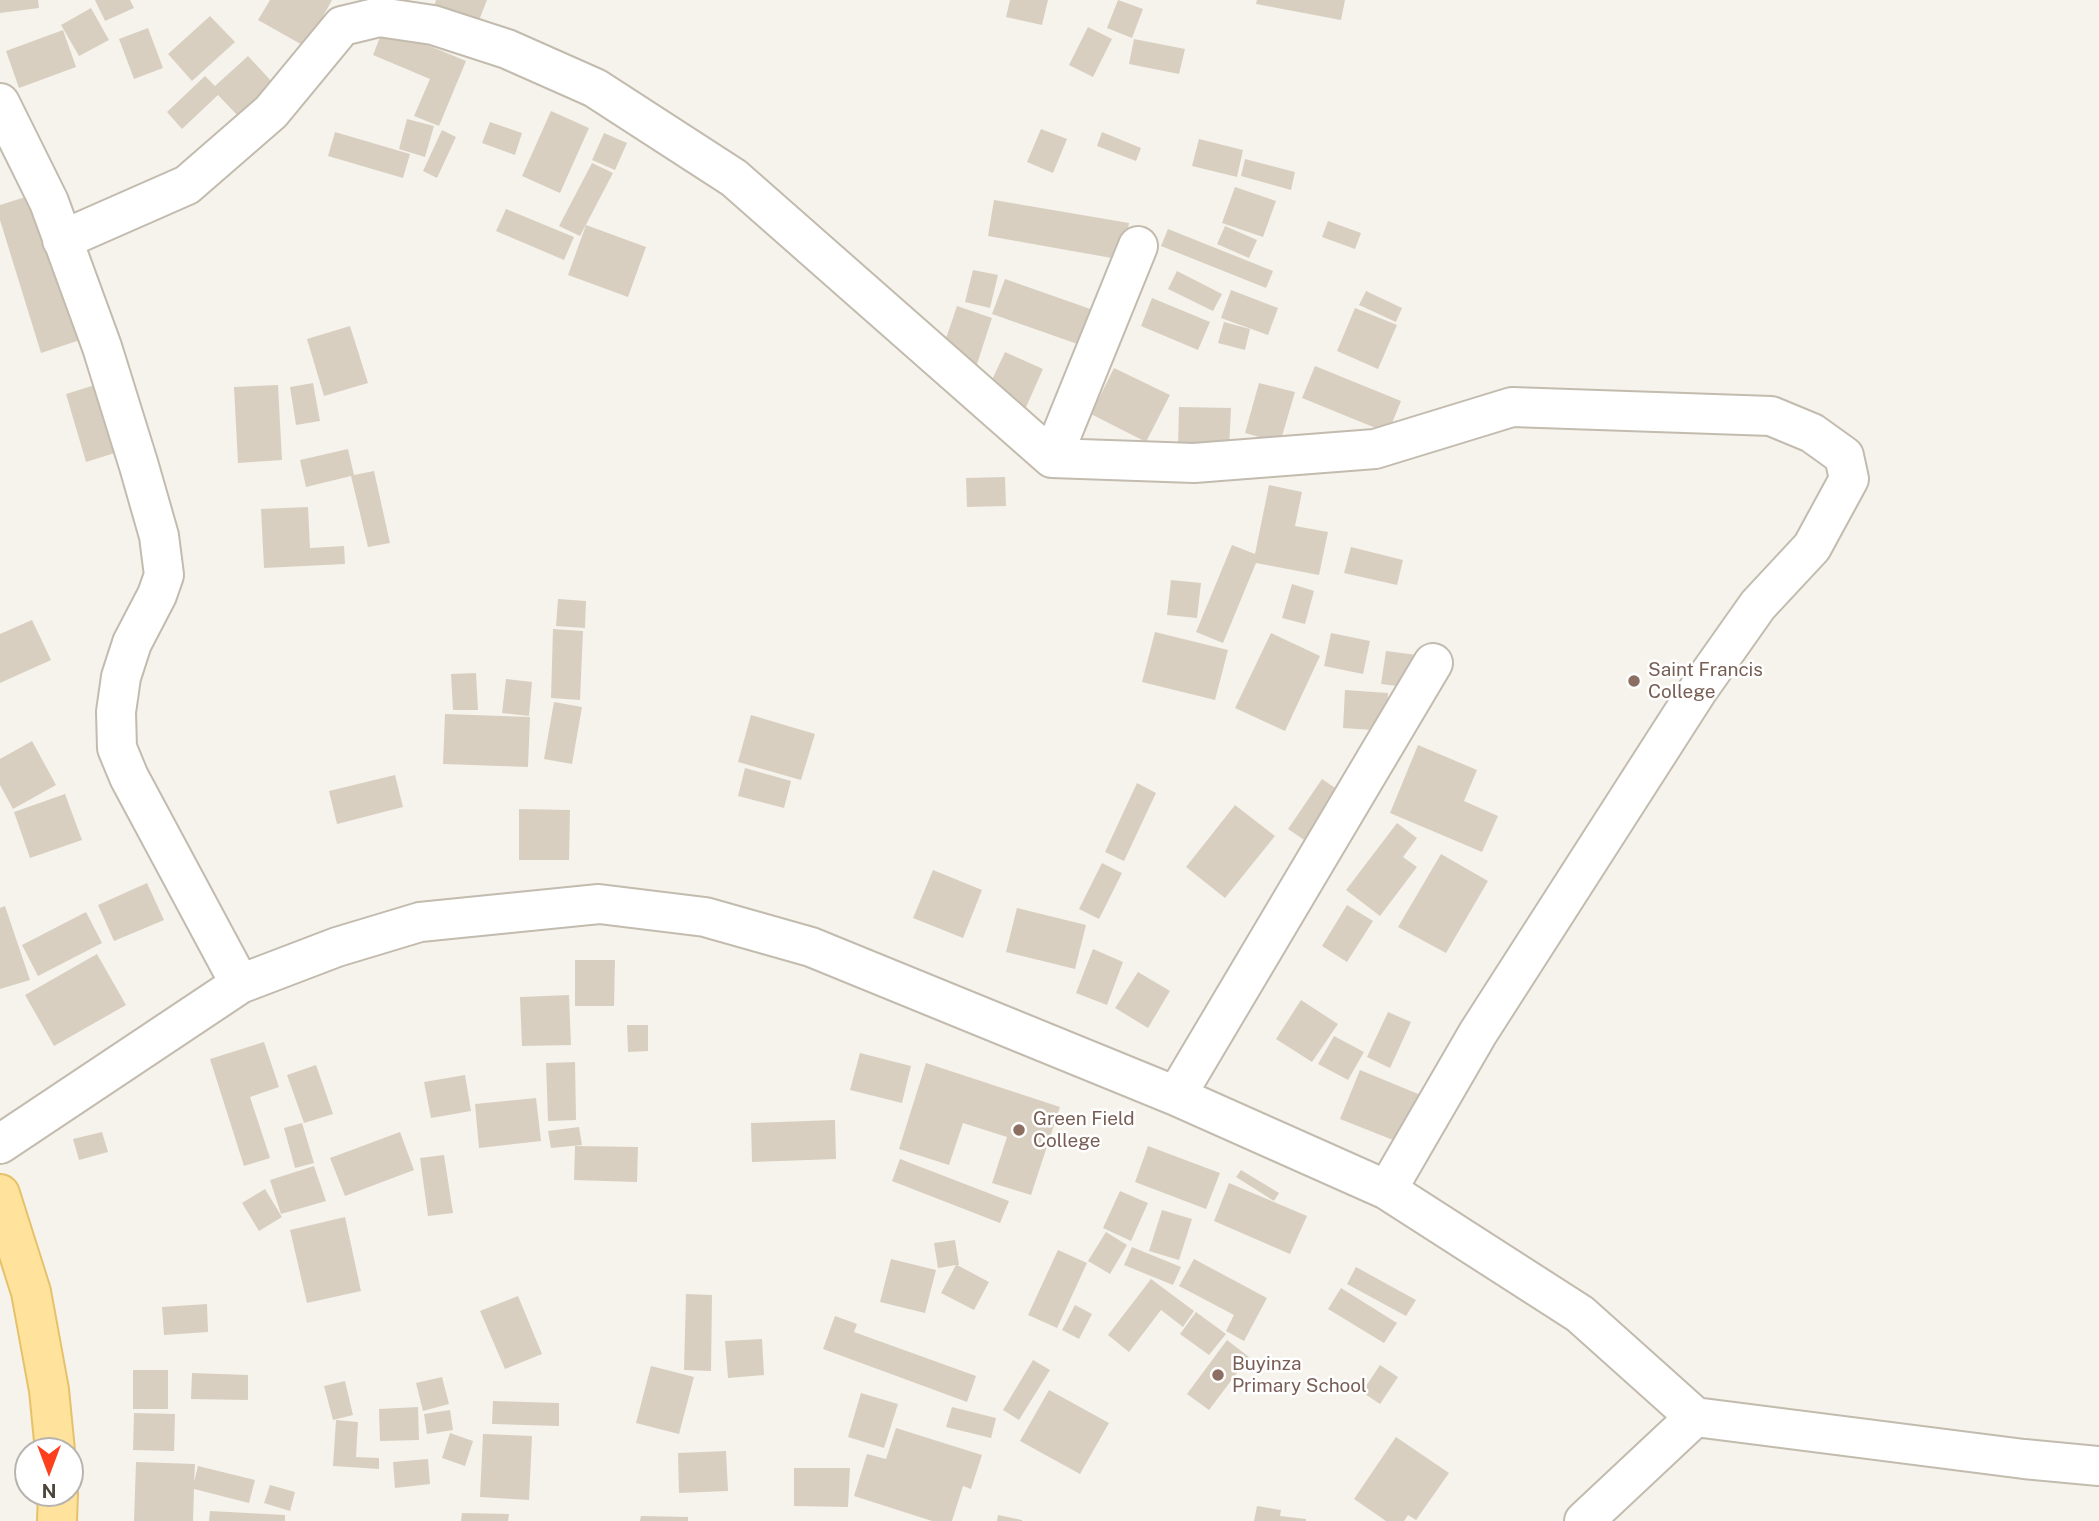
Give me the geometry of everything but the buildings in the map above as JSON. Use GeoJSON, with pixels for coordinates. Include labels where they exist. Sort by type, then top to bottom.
{"type":"FeatureCollection","features":[{"type":"Feature","properties":{"kind":"main road"},"geometry":{"type":"LineString","coordinates":[[0,1194],[31,1292],[49,1390],[54,1437]]}},
{"type":"Feature","properties":{"kind":"street"},"geometry":{"type":"LineString","coordinates":[[62,240],[187,185],[271,112],[342,26],[379,17],[433,25],[508,48],[595,88],[734,178],[1052,458],[1194,463],[1376,449],[1511,407],[1771,416],[1812,433],[1844,456],[1849,479],[1812,548],[1758,605],[1698,690],[1478,1033],[1387,1190]]}},
{"type":"Feature","properties":{"kind":"street"},"geometry":{"type":"LineString","coordinates":[[0,103],[49,202],[102,347],[159,536],[164,575],[157,596],[132,643],[121,677],[116,712],[117,748],[129,777],[240,984]]}},
{"type":"Feature","properties":{"kind":"street"},"geometry":{"type":"LineString","coordinates":[[1052,458],[1138,246]]}},
{"type":"Feature","properties":{"kind":"street"},"geometry":{"type":"LineString","coordinates":[[1176,1096],[1433,663]]}},
{"type":"Feature","properties":{"kind":"street"},"geometry":{"type":"LineString","coordinates":[[0,1144],[240,984],[337,947],[420,922],[599,904],[705,917],[811,947],[1176,1096],[1387,1190],[1580,1314],[1695,1417],[2024,1460],[2099,1466]]}},
{"type":"Feature","properties":{"kind":"street"},"geometry":{"type":"LineString","coordinates":[[1584,1521],[1695,1417]]}},
{"type":"Feature","properties":{"kind":"place","name":"Saint Francis College"},"geometry":{"type":"Point","coordinates":[1634,681]}},
{"type":"Feature","properties":{"kind":"place","name":"Green Field College"},"geometry":{"type":"Point","coordinates":[1019,1130]}},
{"type":"Feature","properties":{"kind":"place","name":"Buyinza Primary School"},"geometry":{"type":"Point","coordinates":[1218,1375]}}]}
